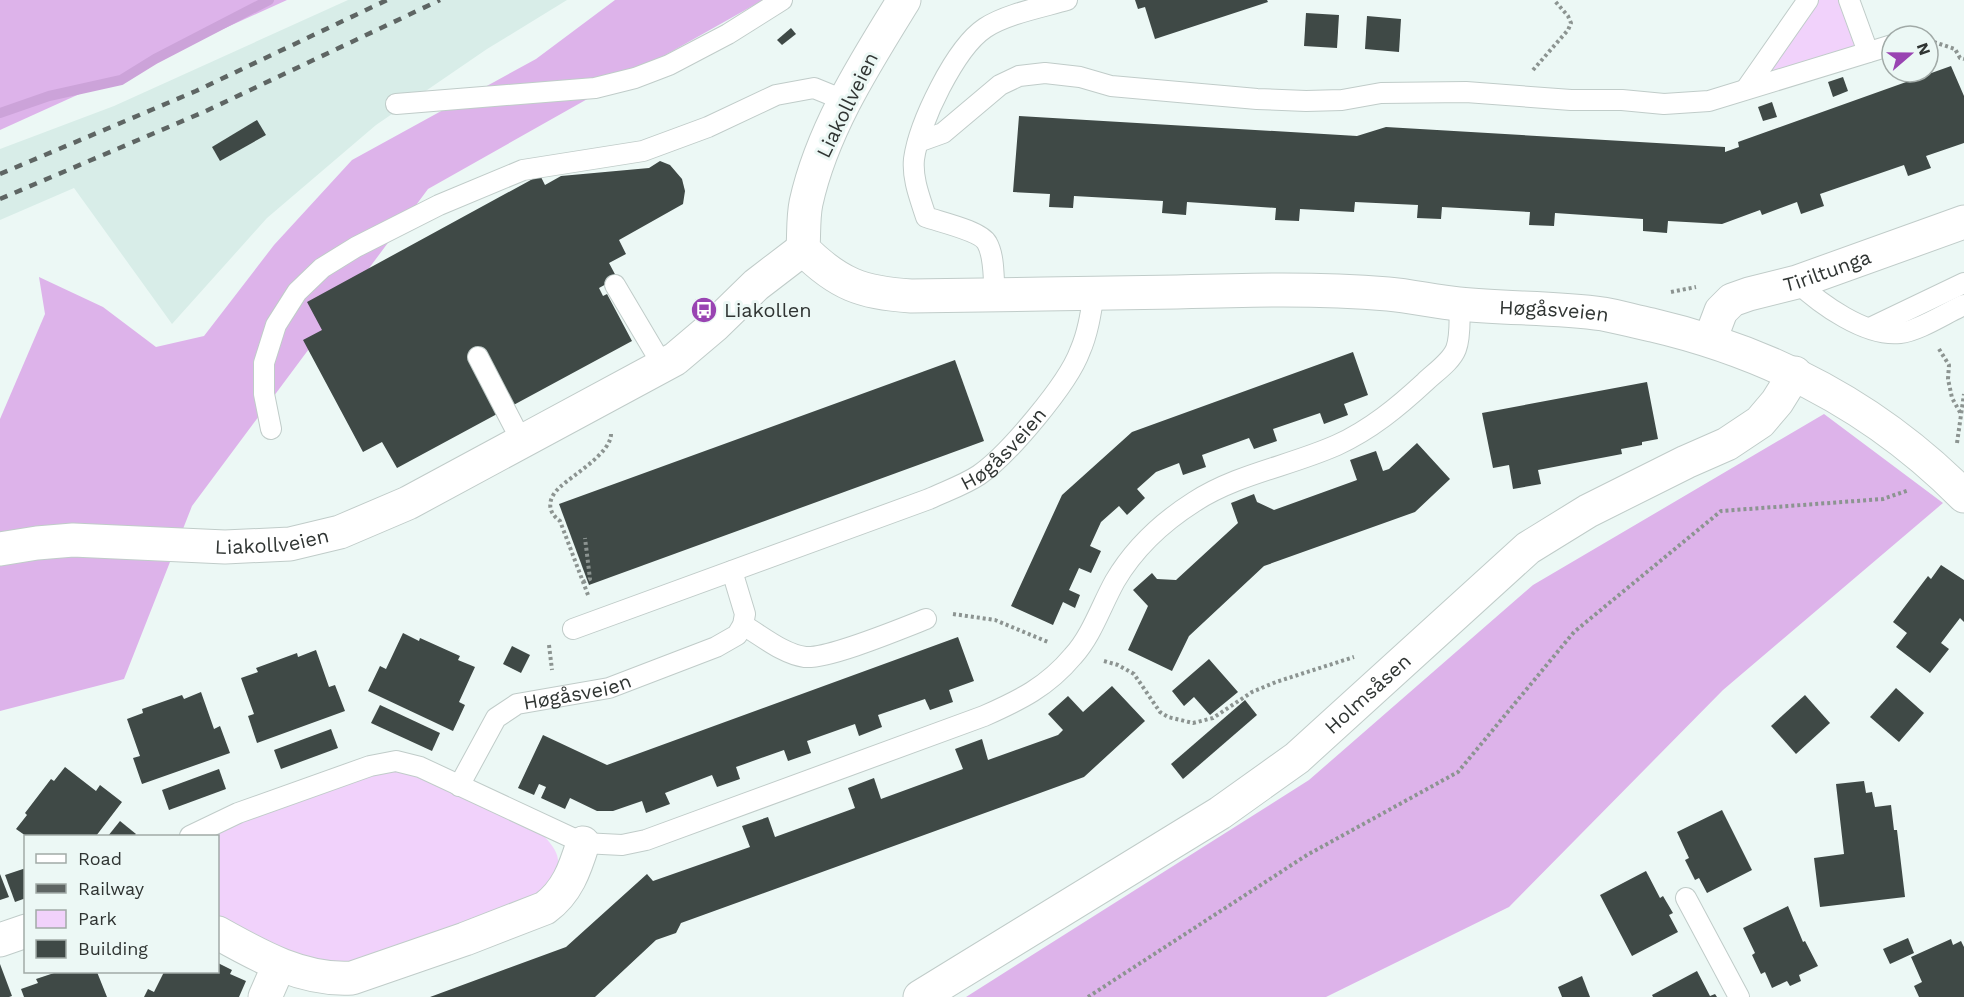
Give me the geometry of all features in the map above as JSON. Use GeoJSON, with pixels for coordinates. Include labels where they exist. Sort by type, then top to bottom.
{"type":"FeatureCollection","features":[{"type":"Feature","properties":{"kind":"street","name":"Liakollveien"},"geometry":{"type":"LineString","coordinates":[[0,549],[73,540],[225,547],[290,544],[317,539],[365,522],[408,503],[675,359],[699,340],[756,285],[803,249],[806,205],[830,132],[904,0]]}},
{"type":"Feature","properties":{"kind":"street","name":"Tiriltunga"},"geometry":{"type":"LineString","coordinates":[[1710,340],[1721,311],[1732,300],[1797,282],[1964,222]]}},
{"type":"Feature","properties":{"kind":"street","name":"Høgåsveien"},"geometry":{"type":"LineString","coordinates":[[803,249],[824,270],[840,280],[889,295],[1316,290],[1389,294],[1460,304],[1540,308],[1605,315],[1710,340],[1795,373],[1825,389],[1886,430],[1955,487]]}},
{"type":"Feature","properties":{"kind":"street","name":"Holmsåsen"},"geometry":{"type":"LineString","coordinates":[[920,997],[1220,813],[1297,758],[1528,548],[1555,530],[1686,462],[1726,444],[1760,422],[1777,402],[1795,373]]}},
{"type":"Feature","properties":{"kind":"street"},"geometry":{"type":"LineString","coordinates":[[219,934],[279,965],[336,979],[352,978],[533,914],[555,900],[565,888],[572,876],[583,843]]}},
{"type":"Feature","properties":{"kind":"street"},"geometry":{"type":"LineString","coordinates":[[0,940],[24,932]]}},
{"type":"Feature","properties":{"kind":"street"},"geometry":{"type":"LineString","coordinates":[[265,997],[279,965]]}},
{"type":"Feature","properties":{"kind":"lane"},"geometry":{"type":"LineString","coordinates":[[396,104],[595,88],[635,78],[669,65],[728,34],[782,0]]}},
{"type":"Feature","properties":{"kind":"lane"},"geometry":{"type":"LineString","coordinates":[[995,295],[991,255],[987,241],[978,234],[926,217],[915,180],[914,160],[918,142],[943,80],[969,43],[985,28],[1023,12],[1067,0]]}},
{"type":"Feature","properties":{"kind":"lane"},"geometry":{"type":"LineString","coordinates":[[1746,89],[1808,0]]}},
{"type":"Feature","properties":{"kind":"lane"},"geometry":{"type":"LineString","coordinates":[[1849,0],[1868,52]]}},
{"type":"Feature","properties":{"kind":"lane"},"geometry":{"type":"LineString","coordinates":[[918,142],[943,133],[1000,85],[1019,76],[1045,73],[1080,77],[1111,86],[1257,99],[1342,100],[1382,93],[1466,92],[1664,104],[1709,101],[1880,48]]}},
{"type":"Feature","properties":{"kind":"lane"},"geometry":{"type":"LineString","coordinates":[[271,429],[264,394],[264,363],[276,326],[297,292],[322,268],[356,247],[439,205],[523,170],[643,151],[708,127],[776,95],[814,88],[846,101]]}},
{"type":"Feature","properties":{"kind":"lane"},"geometry":{"type":"LineString","coordinates":[[1797,282],[1813,297],[1837,312],[1870,328],[1891,333],[1901,333],[1920,326],[1964,305]]}},
{"type":"Feature","properties":{"kind":"lane"},"geometry":{"type":"LineString","coordinates":[[1870,328],[1964,283]]}},
{"type":"Feature","properties":{"kind":"lane"},"geometry":{"type":"LineString","coordinates":[[615,285],[663,366]]}},
{"type":"Feature","properties":{"kind":"lane","name":"Høgåsveien"},"geometry":{"type":"LineString","coordinates":[[573,629],[930,499],[980,474],[1003,454],[1063,382],[1080,352],[1094,293]]}},
{"type":"Feature","properties":{"kind":"lane"},"geometry":{"type":"LineString","coordinates":[[194,835],[238,813],[384,762],[406,763],[583,843],[622,845],[646,840],[984,716],[1036,690],[1075,653],[1115,581],[1132,555],[1152,533],[1197,500],[1234,482],[1335,446],[1360,434],[1413,393],[1456,349],[1460,304]]}},
{"type":"Feature","properties":{"kind":"lane"},"geometry":{"type":"LineString","coordinates":[[478,357],[522,442]]}},
{"type":"Feature","properties":{"kind":"lane"},"geometry":{"type":"LineString","coordinates":[[732,571],[745,614],[743,625],[777,646],[805,657],[828,654],[926,619]]}},
{"type":"Feature","properties":{"kind":"lane","name":"Høgåsveien"},"geometry":{"type":"LineString","coordinates":[[459,786],[496,718],[517,704],[595,692],[627,682],[729,641],[737,635],[743,625]]}},
{"type":"Feature","properties":{"kind":"lane"},"geometry":{"type":"LineString","coordinates":[[1686,898],[1739,997]]}},
{"type":"Feature","properties":{"kind":"path"},"geometry":{"type":"LineString","coordinates":[[1522,97],[1529,75],[1568,30],[1571,23],[1554,0]]}},
{"type":"Feature","properties":{"kind":"path"},"geometry":{"type":"LineString","coordinates":[[1940,44],[1954,49],[1960,58],[1964,59]]}},
{"type":"Feature","properties":{"kind":"path"},"geometry":{"type":"LineString","coordinates":[[1920,326],[1931,336],[1949,364],[1948,379],[1952,398],[1961,414]]}},
{"type":"Feature","properties":{"kind":"path"},"geometry":{"type":"LineString","coordinates":[[1088,997],[1307,855],[1458,772],[1574,632],[1721,511],[1883,499],[1955,487],[1956,452],[1964,394]]}},
{"type":"Feature","properties":{"kind":"path"},"geometry":{"type":"LineString","coordinates":[[586,590],[560,521],[552,514],[550,503],[555,492],[600,454],[611,439],[611,431],[596,400]]}},
{"type":"Feature","properties":{"kind":"path"},"geometry":{"type":"LineString","coordinates":[[583,582],[590,579],[585,538]]}},
{"type":"Feature","properties":{"kind":"path"},"geometry":{"type":"LineString","coordinates":[[926,619],[958,614],[995,620],[1075,653],[1128,670],[1139,680],[1160,712],[1168,717],[1193,723],[1213,718],[1252,692],[1343,660],[1387,649],[1411,655]]}},
{"type":"Feature","properties":{"kind":"path"},"geometry":{"type":"LineString","coordinates":[[549,642],[554,680]]}},
{"type":"Feature","properties":{"kind":"shaded area"},"geometry":{"type":"Polygon","coordinates":[[[0,0],[287,0],[0,130],[0,0]]]}},
{"type":"Feature","properties":{"kind":"shaded area"},"geometry":{"type":"Polygon","coordinates":[[[348,0],[567,0],[487,49],[376,125],[267,218],[172,324],[74,188],[0,220],[0,149],[114,106],[348,0]]]}},
{"type":"Feature","properties":{"kind":"shaded area"},"geometry":{"type":"Polygon","coordinates":[[[615,0],[763,0],[428,189],[192,506],[124,679],[0,711],[0,419],[45,314],[39,277],[103,307],[156,347],[204,336],[274,245],[352,160],[536,59],[615,0]]]}},
{"type":"Feature","properties":{"kind":"shaded area"},"geometry":{"type":"Polygon","coordinates":[[[1824,414],[1943,503],[1723,690],[1509,907],[1326,997],[966,997],[1309,780],[1533,585],[1824,414]]]}},
{"type":"Feature","properties":{"kind":"green space"},"geometry":{"type":"Polygon","coordinates":[[[1816,0],[1843,0],[1859,46],[1770,73],[1766,66],[1816,0]]]}},
{"type":"Feature","properties":{"kind":"green space"},"geometry":{"type":"Polygon","coordinates":[[[386,769],[406,772],[431,782],[542,834],[557,855],[558,868],[549,893],[343,970],[219,925],[219,835],[208,835],[231,824],[386,769]]]}},
{"type":"Feature","properties":{"kind":"building"},"geometry":{"type":"Polygon","coordinates":[[[1135,0],[1267,0],[1268,2],[1155,39],[1145,7],[1138,9],[1135,0]]]}},
{"type":"Feature","properties":{"kind":"building"},"geometry":{"type":"Polygon","coordinates":[[[1306,13],[1339,15],[1337,48],[1304,46],[1306,13]]]}},
{"type":"Feature","properties":{"kind":"building"},"geometry":{"type":"Polygon","coordinates":[[[1367,16],[1401,19],[1399,52],[1365,49],[1367,16]]]}},
{"type":"Feature","properties":{"kind":"building"},"geometry":{"type":"Polygon","coordinates":[[[791,28],[796,34],[782,45],[777,40],[791,28]]]}},
{"type":"Feature","properties":{"kind":"building"},"geometry":{"type":"Polygon","coordinates":[[[1951,66],[1964,96],[1964,143],[1926,156],[1931,168],[1908,176],[1904,165],[1820,194],[1824,206],[1801,214],[1797,202],[1762,215],[1760,210],[1722,224],[1668,221],[1667,233],[1643,231],[1643,219],[1555,213],[1554,226],[1529,225],[1530,212],[1442,207],[1441,219],[1417,218],[1418,205],[1355,202],[1354,212],[1300,209],[1299,221],[1275,220],[1276,208],[1187,202],[1186,215],[1162,213],[1163,201],[1074,196],[1073,208],[1049,207],[1050,194],[1013,192],[1019,116],[1357,136],[1386,127],[1725,147],[1725,152],[1739,147],[1738,142],[1901,84],[1940,84],[1940,70],[1951,66]]]}},
{"type":"Feature","properties":{"kind":"building"},"geometry":{"type":"Polygon","coordinates":[[[1843,77],[1848,91],[1833,97],[1828,82],[1843,77]]]}},
{"type":"Feature","properties":{"kind":"building"},"geometry":{"type":"Polygon","coordinates":[[[1772,102],[1777,117],[1763,121],[1758,107],[1772,102]]]}},
{"type":"Feature","properties":{"kind":"building"},"geometry":{"type":"Polygon","coordinates":[[[257,120],[266,135],[220,161],[212,147],[257,120]]]}},
{"type":"Feature","properties":{"kind":"building"},"geometry":{"type":"Polygon","coordinates":[[[660,161],[670,165],[682,179],[685,191],[683,204],[619,240],[626,254],[609,263],[617,278],[599,288],[603,296],[607,294],[632,341],[397,468],[382,442],[363,452],[303,340],[322,330],[307,302],[540,175],[545,185],[561,176],[649,168],[660,161]]]}},
{"type":"Feature","properties":{"kind":"building"},"geometry":{"type":"Polygon","coordinates":[[[1353,352],[1368,395],[1344,404],[1348,415],[1324,424],[1320,413],[1273,429],[1277,441],[1254,449],[1249,438],[1202,455],[1206,467],[1183,475],[1179,463],[1156,472],[1137,489],[1145,498],[1127,515],[1119,506],[1101,522],[1090,546],[1101,551],[1091,573],[1079,568],[1069,590],[1080,595],[1075,608],[1063,602],[1053,625],[1011,606],[1062,495],[1132,432],[1353,352]]]}},
{"type":"Feature","properties":{"kind":"building"},"geometry":{"type":"Polygon","coordinates":[[[955,360],[984,441],[589,585],[559,504],[955,360]]]}},
{"type":"Feature","properties":{"kind":"building"},"geometry":{"type":"Polygon","coordinates":[[[1647,382],[1658,439],[1621,449],[1622,454],[1538,470],[1541,484],[1513,489],[1509,465],[1493,468],[1482,413],[1647,382]]]}},
{"type":"Feature","properties":{"kind":"building"},"geometry":{"type":"Polygon","coordinates":[[[1417,443],[1450,479],[1415,512],[1264,566],[1189,636],[1172,671],[1128,650],[1148,606],[1133,590],[1152,573],[1157,579],[1176,580],[1238,523],[1231,503],[1254,494],[1257,502],[1274,510],[1357,480],[1350,460],[1376,451],[1383,471],[1389,469],[1417,443]]]}},
{"type":"Feature","properties":{"kind":"building"},"geometry":{"type":"Polygon","coordinates":[[[1941,565],[1964,580],[1964,622],[1960,618],[1941,643],[1949,649],[1930,673],[1896,647],[1907,633],[1893,622],[1928,576],[1931,579],[1941,565]]]}},
{"type":"Feature","properties":{"kind":"building"},"geometry":{"type":"Polygon","coordinates":[[[403,633],[460,656],[458,660],[475,667],[459,702],[465,705],[453,731],[368,691],[380,666],[386,669],[403,633]]]}},
{"type":"Feature","properties":{"kind":"building"},"geometry":{"type":"Polygon","coordinates":[[[958,637],[974,681],[949,690],[953,702],[930,710],[925,699],[878,715],[882,727],[859,736],[855,724],[807,741],[811,753],[788,761],[784,750],[736,767],[740,779],[717,787],[712,775],[665,793],[670,804],[646,813],[642,801],[613,811],[597,811],[570,798],[565,809],[541,798],[546,787],[539,784],[534,795],[518,788],[543,735],[607,765],[958,637]]]}},
{"type":"Feature","properties":{"kind":"building"},"geometry":{"type":"Polygon","coordinates":[[[512,646],[530,655],[521,673],[503,664],[512,646]]]}},
{"type":"Feature","properties":{"kind":"building"},"geometry":{"type":"Polygon","coordinates":[[[316,650],[329,687],[335,685],[345,711],[257,743],[248,716],[254,714],[241,678],[258,672],[256,668],[297,653],[298,657],[316,650]]]}},
{"type":"Feature","properties":{"kind":"building"},"geometry":{"type":"Polygon","coordinates":[[[1209,659],[1238,692],[1210,715],[1194,697],[1184,706],[1172,691],[1209,659]]]}},
{"type":"Feature","properties":{"kind":"building"},"geometry":{"type":"Polygon","coordinates":[[[1112,686],[1145,721],[1084,777],[681,923],[676,933],[656,940],[595,997],[430,997],[566,947],[647,874],[653,881],[750,847],[742,826],[768,817],[775,837],[855,808],[848,788],[874,778],[881,799],[963,769],[955,749],[982,739],[988,760],[1058,735],[1063,730],[1048,714],[1068,696],[1083,712],[1112,686]]]}},
{"type":"Feature","properties":{"kind":"building"},"geometry":{"type":"Polygon","coordinates":[[[1896,688],[1924,713],[1899,742],[1870,717],[1896,688]]]}},
{"type":"Feature","properties":{"kind":"building"},"geometry":{"type":"Polygon","coordinates":[[[201,692],[214,729],[220,726],[230,753],[142,784],[133,758],[140,756],[127,719],[143,713],[142,709],[182,695],[184,699],[201,692]]]}},
{"type":"Feature","properties":{"kind":"building"},"geometry":{"type":"Polygon","coordinates":[[[1805,695],[1830,723],[1796,754],[1771,726],[1805,695]]]}},
{"type":"Feature","properties":{"kind":"building"},"geometry":{"type":"Polygon","coordinates":[[[1245,700],[1257,715],[1183,779],[1171,764],[1245,700]]]}},
{"type":"Feature","properties":{"kind":"building"},"geometry":{"type":"Polygon","coordinates":[[[380,705],[440,733],[432,751],[371,723],[380,705]]]}},
{"type":"Feature","properties":{"kind":"building"},"geometry":{"type":"Polygon","coordinates":[[[331,729],[338,748],[281,769],[274,750],[331,729]]]}},
{"type":"Feature","properties":{"kind":"building"},"geometry":{"type":"Polygon","coordinates":[[[65,767],[96,791],[100,785],[122,802],[97,835],[25,835],[16,829],[27,815],[25,813],[51,779],[54,781],[65,767]]]}},
{"type":"Feature","properties":{"kind":"building"},"geometry":{"type":"Polygon","coordinates":[[[219,769],[226,789],[169,810],[162,790],[219,769]]]}},
{"type":"Feature","properties":{"kind":"building"},"geometry":{"type":"Polygon","coordinates":[[[1864,781],[1866,793],[1872,792],[1875,807],[1891,805],[1894,830],[1897,830],[1905,897],[1820,907],[1814,858],[1844,854],[1836,784],[1864,781]]]}},
{"type":"Feature","properties":{"kind":"building"},"geometry":{"type":"Polygon","coordinates":[[[1722,810],[1752,870],[1707,893],[1699,878],[1695,880],[1685,860],[1689,858],[1677,832],[1722,810]]]}},
{"type":"Feature","properties":{"kind":"building"},"geometry":{"type":"Polygon","coordinates":[[[120,821],[136,834],[135,835],[109,835],[120,821]]]}},
{"type":"Feature","properties":{"kind":"building"},"geometry":{"type":"Polygon","coordinates":[[[24,869],[24,899],[15,902],[5,875],[24,869]]]}},
{"type":"Feature","properties":{"kind":"building"},"geometry":{"type":"Polygon","coordinates":[[[1646,871],[1660,898],[1663,896],[1673,913],[1669,915],[1678,932],[1632,956],[1600,895],[1646,871]]]}},
{"type":"Feature","properties":{"kind":"building"},"geometry":{"type":"Polygon","coordinates":[[[0,874],[9,897],[0,900],[0,874]]]}},
{"type":"Feature","properties":{"kind":"building"},"geometry":{"type":"Polygon","coordinates":[[[1788,906],[1803,942],[1805,941],[1818,966],[1799,975],[1801,981],[1790,986],[1787,981],[1772,988],[1765,972],[1761,974],[1752,955],[1755,953],[1743,928],[1788,906]]]}},
{"type":"Feature","properties":{"kind":"building"},"geometry":{"type":"Polygon","coordinates":[[[1908,938],[1914,953],[1890,964],[1883,949],[1908,938]]]}},
{"type":"Feature","properties":{"kind":"building"},"geometry":{"type":"Polygon","coordinates":[[[1951,939],[1953,945],[1961,941],[1964,947],[1964,997],[1919,997],[1914,986],[1922,982],[1911,957],[1951,939]]]}},
{"type":"Feature","properties":{"kind":"building"},"geometry":{"type":"Polygon","coordinates":[[[0,964],[12,996],[9,997],[0,997],[0,964]]]}},
{"type":"Feature","properties":{"kind":"building"},"geometry":{"type":"Polygon","coordinates":[[[219,964],[232,970],[230,974],[246,981],[239,997],[144,997],[148,989],[154,992],[164,973],[219,973],[219,964]]]}},
{"type":"Feature","properties":{"kind":"building"},"geometry":{"type":"Polygon","coordinates":[[[1697,971],[1710,996],[1715,994],[1717,997],[1653,997],[1652,995],[1697,971]]]}},
{"type":"Feature","properties":{"kind":"building"},"geometry":{"type":"Polygon","coordinates":[[[54,973],[97,973],[107,997],[24,997],[21,989],[38,983],[36,979],[54,973]]]}},
{"type":"Feature","properties":{"kind":"building"},"geometry":{"type":"Polygon","coordinates":[[[1582,976],[1590,997],[1562,997],[1558,987],[1582,976]]]}},
{"type":"Feature","properties":{"kind":"waterway"},"geometry":{"type":"LineString","coordinates":[[0,113],[49,96],[121,80],[155,59],[269,0]]}},
{"type":"Feature","properties":{"kind":"railway"},"geometry":{"type":"LineString","coordinates":[[0,174],[196,91],[387,0]]}},
{"type":"Feature","properties":{"kind":"railway"},"geometry":{"type":"LineString","coordinates":[[0,199],[206,111],[440,0]]}},
{"type":"Feature","properties":{"kind":"place","name":"Liakollen"},"geometry":{"type":"Point","coordinates":[704,310]}}]}
